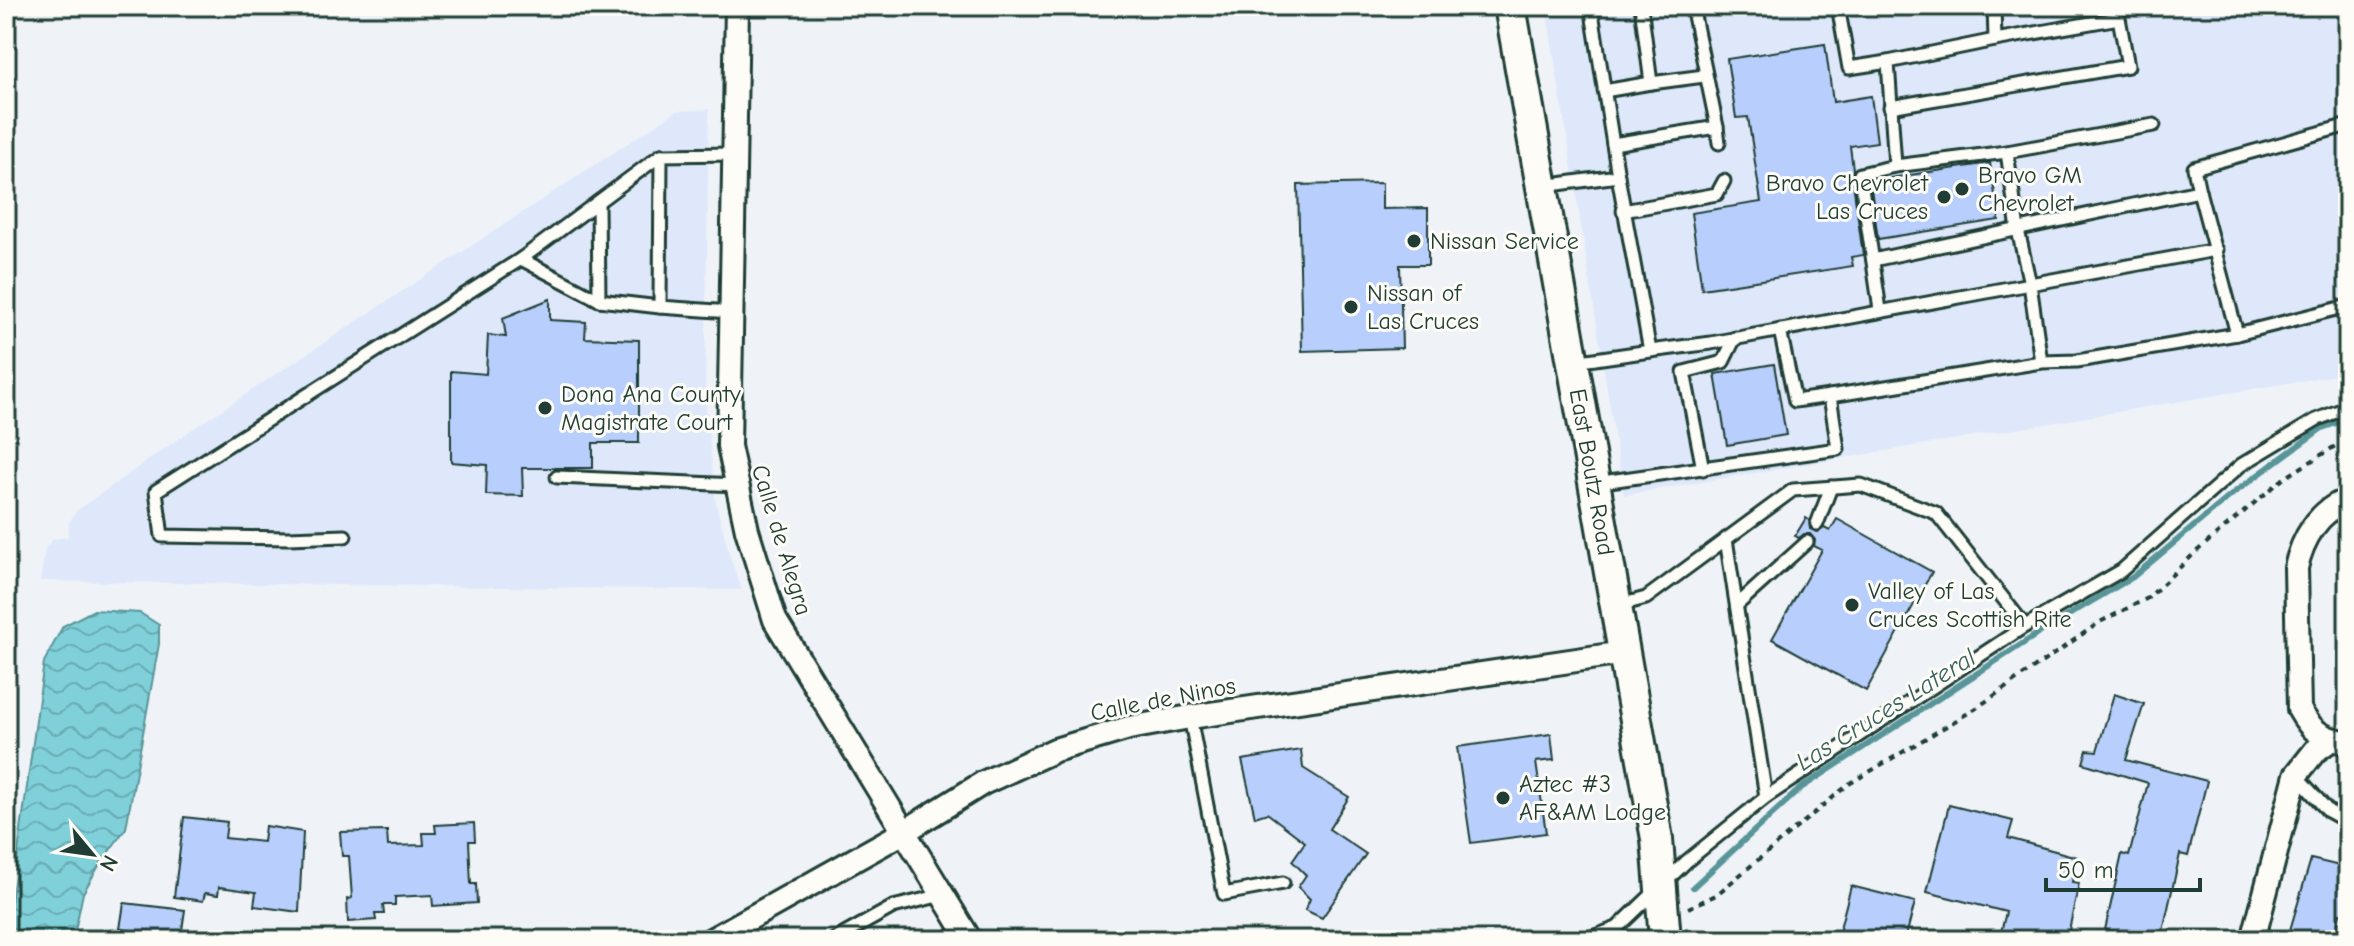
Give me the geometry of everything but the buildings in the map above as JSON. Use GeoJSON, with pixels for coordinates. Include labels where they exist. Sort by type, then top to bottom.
{"type":"FeatureCollection","features":[{"type":"Feature","properties":{"kind":"main road","name":"East Boutz Road"},"geometry":{"type":"LineString","coordinates":[[1510,6],[1657,839],[1664,930]]}},
{"type":"Feature","properties":{"kind":"street","name":"Calle de Alegra"},"geometry":{"type":"LineString","coordinates":[[737,6],[729,446],[747,530],[775,620],[970,940]]}},
{"type":"Feature","properties":{"kind":"street"},"geometry":{"type":"LineString","coordinates":[[2338,741],[2307,723],[2299,709],[2296,568],[2300,549],[2309,532],[2332,508],[2348,500]]}},
{"type":"Feature","properties":{"kind":"street","name":"Calle de Ninos"},"geometry":{"type":"LineString","coordinates":[[714,940],[904,832],[983,783],[1055,750],[1129,728],[1190,717],[1624,653]]}},
{"type":"Feature","properties":{"kind":"street"},"geometry":{"type":"LineString","coordinates":[[2253,940],[2296,775],[2315,751],[2338,741]]}},
{"type":"Feature","properties":{"kind":"lane"},"geometry":{"type":"LineString","coordinates":[[1591,6],[1623,211],[1650,351]]}},
{"type":"Feature","properties":{"kind":"lane"},"geometry":{"type":"LineString","coordinates":[[1641,6],[1651,83]]}},
{"type":"Feature","properties":{"kind":"lane"},"geometry":{"type":"LineString","coordinates":[[1692,6],[1719,143]]}},
{"type":"Feature","properties":{"kind":"lane"},"geometry":{"type":"LineString","coordinates":[[1838,6],[1849,68],[2119,18],[2128,66],[1890,107]]}},
{"type":"Feature","properties":{"kind":"lane"},"geometry":{"type":"LineString","coordinates":[[1994,6],[1995,40]]}},
{"type":"Feature","properties":{"kind":"lane"},"geometry":{"type":"LineString","coordinates":[[1888,62],[1895,166]]}},
{"type":"Feature","properties":{"kind":"lane"},"geometry":{"type":"LineString","coordinates":[[1604,91],[1704,76]]}},
{"type":"Feature","properties":{"kind":"lane"},"geometry":{"type":"LineString","coordinates":[[1880,310],[1860,174],[1895,166],[2007,152],[2154,125]]}},
{"type":"Feature","properties":{"kind":"lane"},"geometry":{"type":"LineString","coordinates":[[2237,334],[2194,168],[2348,125]]}},
{"type":"Feature","properties":{"kind":"lane"},"geometry":{"type":"LineString","coordinates":[[1613,144],[1717,127]]}},
{"type":"Feature","properties":{"kind":"lane"},"geometry":{"type":"LineString","coordinates":[[2007,152],[2041,362]]}},
{"type":"Feature","properties":{"kind":"lane"},"geometry":{"type":"LineString","coordinates":[[345,536],[162,536],[156,491],[521,259],[661,155],[734,154]]}},
{"type":"Feature","properties":{"kind":"lane"},"geometry":{"type":"LineString","coordinates":[[660,307],[661,155]]}},
{"type":"Feature","properties":{"kind":"lane"},"geometry":{"type":"LineString","coordinates":[[1542,187],[1618,176]]}},
{"type":"Feature","properties":{"kind":"lane"},"geometry":{"type":"LineString","coordinates":[[1623,211],[1717,194],[1724,181]]}},
{"type":"Feature","properties":{"kind":"lane"},"geometry":{"type":"LineString","coordinates":[[1873,260],[2199,191]]}},
{"type":"Feature","properties":{"kind":"lane"},"geometry":{"type":"LineString","coordinates":[[598,202],[599,300]]}},
{"type":"Feature","properties":{"kind":"lane"},"geometry":{"type":"LineString","coordinates":[[1573,362],[1735,338],[2216,250]]}},
{"type":"Feature","properties":{"kind":"lane"},"geometry":{"type":"LineString","coordinates":[[521,259],[599,300],[731,312]]}},
{"type":"Feature","properties":{"kind":"lane"},"geometry":{"type":"LineString","coordinates":[[1780,330],[1795,401],[2041,362],[2077,361],[2237,334],[2348,306]]}},
{"type":"Feature","properties":{"kind":"lane"},"geometry":{"type":"LineString","coordinates":[[1703,469],[1684,372],[1723,362],[1735,338]]}},
{"type":"Feature","properties":{"kind":"lane"},"geometry":{"type":"LineString","coordinates":[[1594,483],[1838,449],[1830,396]]}},
{"type":"Feature","properties":{"kind":"lane"},"geometry":{"type":"LineString","coordinates":[[1584,940],[1617,928],[1687,861],[1766,797],[2025,626],[2121,571],[2241,465],[2316,420],[2348,407]]}},
{"type":"Feature","properties":{"kind":"lane"},"geometry":{"type":"LineString","coordinates":[[557,477],[737,485]]}},
{"type":"Feature","properties":{"kind":"lane"},"geometry":{"type":"LineString","coordinates":[[1616,606],[1646,598],[1793,490],[1861,485],[1936,513],[2025,626]]}},
{"type":"Feature","properties":{"kind":"lane"},"geometry":{"type":"LineString","coordinates":[[1817,524],[1831,487]]}},
{"type":"Feature","properties":{"kind":"lane"},"geometry":{"type":"LineString","coordinates":[[1726,539],[1766,797]]}},
{"type":"Feature","properties":{"kind":"lane"},"geometry":{"type":"LineString","coordinates":[[1737,605],[1807,542]]}},
{"type":"Feature","properties":{"kind":"lane"},"geometry":{"type":"LineString","coordinates":[[1190,717],[1224,894],[1283,883]]}},
{"type":"Feature","properties":{"kind":"lane"},"geometry":{"type":"LineString","coordinates":[[2296,775],[2328,811],[2348,822]]}},
{"type":"Feature","properties":{"kind":"lane"},"geometry":{"type":"LineString","coordinates":[[834,940],[893,907],[942,895]]}},
{"type":"Feature","properties":{"kind":"path"},"geometry":{"type":"LineString","coordinates":[[1664,930],[1716,895],[1849,784],[1975,709],[2100,622],[2148,598],[2197,551],[2283,479],[2348,438]]}},
{"type":"Feature","properties":{"kind":"shaded area","name":"Bravo GM Chevrolet"},"geometry":{"type":"Polygon","coordinates":[[[1546,6],[2348,6],[2348,373],[1624,495],[1546,6]]]}},
{"type":"Feature","properties":{"kind":"shaded area"},"geometry":{"type":"Polygon","coordinates":[[[709,109],[705,396],[716,504],[742,590],[40,581],[45,549],[53,539],[68,537],[69,523],[76,511],[191,430],[677,111],[709,109]]]}},
{"type":"Feature","properties":{"kind":"water"},"geometry":{"type":"Polygon","coordinates":[[[94,610],[140,613],[159,625],[159,644],[126,828],[83,893],[73,940],[6,940],[44,662],[63,626],[94,610]]]}},
{"type":"Feature","properties":{"kind":"waterway","name":"Las Cruces Lateral"},"geometry":{"type":"LineString","coordinates":[[1693,887],[1801,788],[2045,629],[2133,577],[2235,492],[2322,428],[2348,419]]}},
{"type":"Feature","properties":{"kind":"place","name":"Bravo GM Chevrolet"},"geometry":{"type":"Point","coordinates":[1962,189]}},
{"type":"Feature","properties":{"kind":"place","name":"Bravo Chevrolet Las Cruces"},"geometry":{"type":"Point","coordinates":[1944,197]}},
{"type":"Feature","properties":{"kind":"place","name":"Nissan Service"},"geometry":{"type":"Point","coordinates":[1414,241]}},
{"type":"Feature","properties":{"kind":"place","name":"Nissan of Las Cruces"},"geometry":{"type":"Point","coordinates":[1351,307]}},
{"type":"Feature","properties":{"kind":"place","name":"Dona Ana County Magistrate Court"},"geometry":{"type":"Point","coordinates":[545,408]}},
{"type":"Feature","properties":{"kind":"place","name":"Valley of Las Cruces Scottish Rite"},"geometry":{"type":"Point","coordinates":[1852,605]}},
{"type":"Feature","properties":{"kind":"place","name":"Aztec #3 AF&AM Lodge"},"geometry":{"type":"Point","coordinates":[1503,798]}}]}
